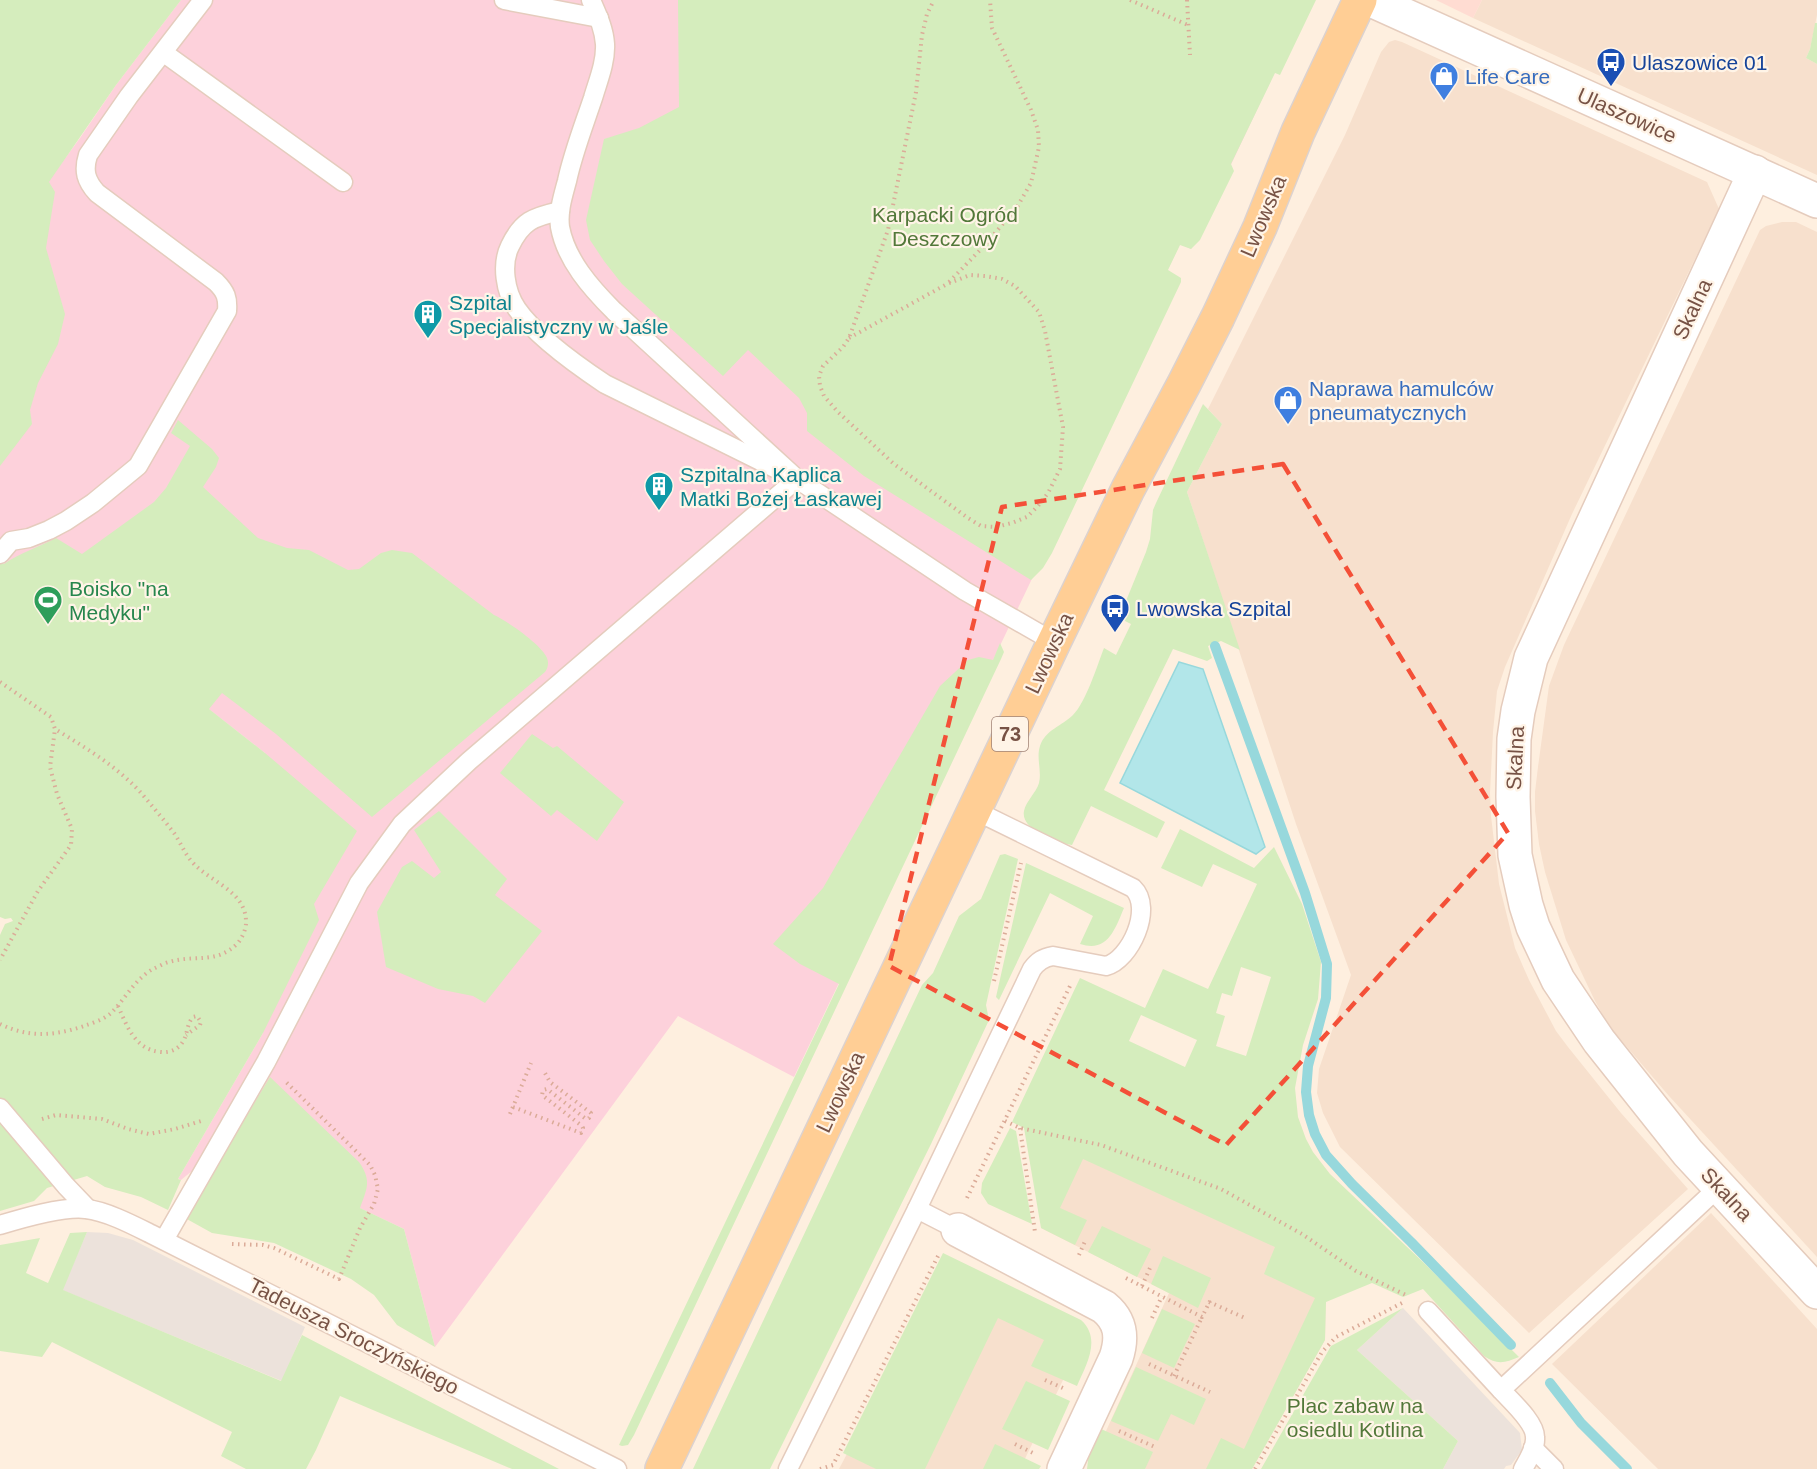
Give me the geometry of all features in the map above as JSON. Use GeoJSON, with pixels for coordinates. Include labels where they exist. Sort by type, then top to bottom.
{"type":"FeatureCollection","features":[{"type":"Feature","properties":{"kind":"main road","name":"Lwowska"},"geometry":{"type":"LineString","coordinates":[[662,1469],[1054,642],[1128,489],[1218,317],[1260,227],[1298,132],[1360,0]]}},
{"type":"Feature","properties":{"kind":"street","name":"Ulaszowice"},"geometry":{"type":"LineString","coordinates":[[1371,0],[1817,201]]}},
{"type":"Feature","properties":{"kind":"street","name":"Skalna"},"geometry":{"type":"LineString","coordinates":[[1755,172],[1532,658],[1518,711],[1514,739],[1515,855],[1526,905],[1538,938],[1558,980],[1599,1041],[1688,1153],[1817,1292]]}},
{"type":"Feature","properties":{"kind":"street"},"geometry":{"type":"LineString","coordinates":[[958,1230],[1104,1307],[1117,1321],[1120,1339],[1116,1358],[1050,1462]]}},
{"type":"Feature","properties":{"kind":"lane"},"geometry":{"type":"LineString","coordinates":[[0,554],[10,541],[29,538],[66,521],[93,503],[138,466],[227,311],[227,296],[216,282],[97,194],[89,185],[85,173],[88,155],[129,96],[204,0]]}},
{"type":"Feature","properties":{"kind":"lane"},"geometry":{"type":"LineString","coordinates":[[504,0],[598,18]]}},
{"type":"Feature","properties":{"kind":"lane"},"geometry":{"type":"LineString","coordinates":[[591,0],[598,18],[604,44],[604,56],[599,79],[568,174],[560,211],[563,237],[581,274],[595,292],[797,479]]}},
{"type":"Feature","properties":{"kind":"lane"},"geometry":{"type":"LineString","coordinates":[[164,53],[343,182]]}},
{"type":"Feature","properties":{"kind":"lane"},"geometry":{"type":"LineString","coordinates":[[560,211],[533,218],[524,224],[507,254],[507,284],[515,307],[525,319],[579,366],[604,384],[797,479],[965,591],[1054,642]]}},
{"type":"Feature","properties":{"kind":"lane"},"geometry":{"type":"LineString","coordinates":[[164,1240],[266,1062],[359,883],[402,824],[470,761],[797,479]]}},
{"type":"Feature","properties":{"kind":"lane"},"geometry":{"type":"LineString","coordinates":[[788,1469],[917,1209],[1032,969],[1044,958],[1053,956],[1111,965],[1117,962],[1125,952],[1142,916],[1140,898],[1133,888],[974,810]]}},
{"type":"Feature","properties":{"kind":"lane","name":"Tadeusza Sroczyńskiego"},"geometry":{"type":"LineString","coordinates":[[0,1107],[88,1209]]}},
{"type":"Feature","properties":{"kind":"lane"},"geometry":{"type":"LineString","coordinates":[[1501,1390],[1720,1186]]}},
{"type":"Feature","properties":{"kind":"lane","name":"Tadeusza Sroczyńskiego"},"geometry":{"type":"LineString","coordinates":[[0,1225],[67,1209],[88,1209],[99,1212],[164,1240],[617,1469]]}},
{"type":"Feature","properties":{"kind":"lane"},"geometry":{"type":"LineString","coordinates":[[917,1209],[958,1230]]}},
{"type":"Feature","properties":{"kind":"lane"},"geometry":{"type":"LineString","coordinates":[[1428,1311],[1531,1425],[1535,1437],[1533,1448],[1523,1469]]}},
{"type":"Feature","properties":{"kind":"lane"},"geometry":{"type":"LineString","coordinates":[[1533,1448],[1554,1469]]}},
{"type":"Feature","properties":{"kind":"path"},"geometry":{"type":"LineString","coordinates":[[849,338],[947,284],[970,275],[1002,279],[1015,286],[1029,300],[1038,312],[1046,332],[1063,427],[1060,468],[1048,492],[1027,517],[1012,524],[996,527],[981,526],[968,518],[894,464],[838,412],[824,396],[820,386],[819,376],[823,366],[849,338],[888,230],[916,92],[922,35],[927,14],[934,0]]}},
{"type":"Feature","properties":{"kind":"path"},"geometry":{"type":"LineString","coordinates":[[947,284],[1017,207],[1031,183],[1039,147],[1038,130],[1031,110],[992,28],[990,0]]}},
{"type":"Feature","properties":{"kind":"path"},"geometry":{"type":"LineString","coordinates":[[1130,0],[1188,26]]}},
{"type":"Feature","properties":{"kind":"path"},"geometry":{"type":"LineString","coordinates":[[1187,0],[1190,55]]}},
{"type":"Feature","properties":{"kind":"path"},"geometry":{"type":"LineString","coordinates":[[0,682],[51,717],[55,729],[50,767],[57,794],[72,829],[71,845],[38,891],[0,960]]}},
{"type":"Feature","properties":{"kind":"path"},"geometry":{"type":"LineString","coordinates":[[0,1024],[28,1033],[48,1035],[67,1032],[91,1024],[107,1016],[150,970],[170,962],[222,955],[230,951],[240,940],[246,925],[246,916],[235,895],[193,863],[174,833],[141,793],[105,760],[55,729]]}},
{"type":"Feature","properties":{"kind":"path"},"geometry":{"type":"LineString","coordinates":[[1009,1017],[989,1007],[1027,836]]}},
{"type":"Feature","properties":{"kind":"path"},"geometry":{"type":"LineString","coordinates":[[118,1005],[132,1035],[146,1049],[165,1053],[174,1050],[186,1035],[189,1021],[197,1016],[201,1022],[200,1025],[186,1035]]}},
{"type":"Feature","properties":{"kind":"path"},"geometry":{"type":"LineString","coordinates":[[230,1244],[263,1245],[274,1248],[339,1280],[360,1228],[374,1204],[378,1189],[370,1165],[266,1062]]}},
{"type":"Feature","properties":{"kind":"path"},"geometry":{"type":"LineString","coordinates":[[510,1114],[531,1063]]}},
{"type":"Feature","properties":{"kind":"path"},"geometry":{"type":"LineString","coordinates":[[513,1107],[581,1133],[584,1128],[542,1095],[542,1092],[545,1088],[547,1089],[586,1119],[591,1113],[550,1082],[545,1073]]}},
{"type":"Feature","properties":{"kind":"path"},"geometry":{"type":"LineString","coordinates":[[22,1134],[37,1121],[56,1115],[102,1119],[149,1134],[222,1116],[234,1116]]}},
{"type":"Feature","properties":{"kind":"path"},"geometry":{"type":"LineString","coordinates":[[1005,1121],[1020,1128],[1101,1145],[1221,1189],[1302,1234],[1356,1271],[1412,1298],[1328,1343],[1255,1469]]}},
{"type":"Feature","properties":{"kind":"path"},"geometry":{"type":"LineString","coordinates":[[1020,1128],[1035,1233]]}},
{"type":"Feature","properties":{"kind":"path"},"geometry":{"type":"LineString","coordinates":[[1080,1255],[1086,1239]]}},
{"type":"Feature","properties":{"kind":"path"},"geometry":{"type":"LineString","coordinates":[[1142,1286],[1150,1268]]}},
{"type":"Feature","properties":{"kind":"path"},"geometry":{"type":"LineString","coordinates":[[1209,1302],[1245,1318]]}},
{"type":"Feature","properties":{"kind":"path"},"geometry":{"type":"LineString","coordinates":[[1174,1376],[1202,1317]]}},
{"type":"Feature","properties":{"kind":"path"},"geometry":{"type":"LineString","coordinates":[[1144,1362],[1210,1392]]}},
{"type":"Feature","properties":{"kind":"path"},"geometry":{"type":"LineString","coordinates":[[1045,1380],[1066,1390]]}},
{"type":"Feature","properties":{"kind":"path"},"geometry":{"type":"LineString","coordinates":[[1015,1444],[1050,1462]]}},
{"type":"Feature","properties":{"kind":"highlighted area"},"geometry":{"type":"Polygon","coordinates":[[[1283,464],[1508,833],[1226,1145],[889,966],[1002,507],[1283,464]]]}},
{"type":"Feature","properties":{"kind":"shaded area"},"geometry":{"type":"Polygon","coordinates":[[[181,0],[1309,0],[1191,249],[1180,244],[1168,269],[1039,564],[794,1077],[678,1016],[435,1347],[404,1229],[305,1182],[206,1180],[192,1171],[181,1180],[178,1179],[263,1033],[265,753],[155,667],[0,561],[0,247],[116,85],[181,0]]]}},
{"type":"Feature","properties":{"kind":"shaded area"},"geometry":{"type":"Polygon","coordinates":[[[1436,0],[1482,0],[1473,18],[1436,0]]]}},
{"type":"Feature","properties":{"kind":"shaded area"},"geometry":{"type":"Polygon","coordinates":[[[1482,0],[1817,0],[1817,15],[1806,58],[1817,64],[1817,175],[1473,18],[1482,0]]]}},
{"type":"Feature","properties":{"kind":"shaded area"},"geometry":{"type":"Polygon","coordinates":[[[1395,40],[1707,182],[1719,209],[1572,514],[1505,667],[1497,691],[1490,793],[1491,816],[1499,884],[1515,948],[1556,1031],[1621,1113],[1688,1189],[1529,1333],[1340,1147],[1323,1113],[1317,1093],[1319,1069],[1351,975],[1296,824],[1187,492],[1222,424],[1208,409],[1345,135],[1381,52],[1389,42],[1395,40]]]}},
{"type":"Feature","properties":{"kind":"shaded area"},"geometry":{"type":"Polygon","coordinates":[[[1782,222],[1796,222],[1817,232],[1817,1257],[1669,1096],[1609,1026],[1566,940],[1545,872],[1535,811],[1535,792],[1549,686],[1564,645],[1760,230],[1782,222]]]}},
{"type":"Feature","properties":{"kind":"shaded area"},"geometry":{"type":"Polygon","coordinates":[[[1076,1141],[1274,1226],[1326,1276],[1325,1340],[1252,1469],[1109,1469],[1106,1431],[1169,1293],[1041,1228],[1076,1141]]]}},
{"type":"Feature","properties":{"kind":"shaded area"},"geometry":{"type":"Polygon","coordinates":[[[1711,1213],[1817,1329],[1817,1469],[1658,1469],[1552,1364],[1711,1213]]]}},
{"type":"Feature","properties":{"kind":"shaded area"},"geometry":{"type":"Polygon","coordinates":[[[87,1232],[108,1233],[133,1240],[305,1327],[282,1381],[62,1290],[87,1232]]]}},
{"type":"Feature","properties":{"kind":"shaded area"},"geometry":{"type":"Polygon","coordinates":[[[977,1296],[1053,1333],[1063,1380],[1020,1469],[892,1469],[977,1296]]]}},
{"type":"Feature","properties":{"kind":"shaded area"},"geometry":{"type":"Polygon","coordinates":[[[1403,1308],[1520,1433],[1522,1450],[1511,1465],[1504,1469],[1443,1469],[1458,1441],[1357,1350],[1403,1308]]]}},
{"type":"Feature","properties":{"kind":"shaded area"},"geometry":{"type":"Polygon","coordinates":[[[848,1452],[882,1469],[839,1469],[848,1452]]]}},
{"type":"Feature","properties":{"kind":"green space"},"geometry":{"type":"Polygon","coordinates":[[[0,0],[181,0],[116,85],[49,182],[55,192],[46,248],[65,314],[58,344],[38,383],[30,410],[32,424],[0,466],[0,0]]]}},
{"type":"Feature","properties":{"kind":"green space","name":"Karpacki Ogród Deszczowy"},"geometry":{"type":"Polygon","coordinates":[[[678,0],[1316,0],[1280,75],[1275,73],[1231,164],[1234,171],[1200,240],[1191,249],[1180,245],[1168,270],[1181,278],[1181,282],[1052,553],[1043,568],[1031,580],[864,476],[807,431],[807,413],[799,398],[748,350],[723,376],[622,284],[590,240],[586,220],[604,139],[639,128],[679,107],[678,0]]]}},
{"type":"Feature","properties":{"kind":"green space"},"geometry":{"type":"Polygon","coordinates":[[[1815,23],[1817,23],[1817,64],[1806,58],[1815,23]]]}},
{"type":"Feature","properties":{"kind":"green space"},"geometry":{"type":"Polygon","coordinates":[[[1203,404],[1222,424],[1187,492],[1240,650],[1221,641],[1208,646],[1212,658],[1207,661],[1173,649],[1104,790],[1165,822],[1157,838],[1091,806],[1072,845],[1058,842],[1034,830],[1024,818],[1025,807],[1039,783],[1040,746],[1046,736],[1069,719],[1078,709],[1104,648],[1116,655],[1131,624],[1119,618],[1146,552],[1150,539],[1153,510],[1203,404]]]}},
{"type":"Feature","properties":{"kind":"green space"},"geometry":{"type":"Polygon","coordinates":[[[178,420],[212,449],[219,458],[203,487],[258,538],[287,548],[309,550],[348,570],[359,569],[381,553],[392,550],[412,553],[531,640],[544,653],[548,665],[545,672],[372,817],[276,734],[222,693],[209,709],[357,831],[314,904],[319,920],[263,1033],[178,1179],[181,1180],[168,1210],[141,1197],[105,1187],[87,1176],[47,1188],[34,1201],[0,1211],[0,935],[5,924],[13,921],[11,918],[0,917],[0,561],[4,564],[56,538],[82,554],[154,502],[166,488],[190,446],[171,433],[178,420]]]}},
{"type":"Feature","properties":{"kind":"green space"},"geometry":{"type":"Polygon","coordinates":[[[1000,643],[1004,652],[1001,659],[634,1435],[628,1445],[619,1445],[839,984],[800,964],[773,944],[823,888],[940,686],[968,660],[979,657],[993,660],[1000,643]]]}},
{"type":"Feature","properties":{"kind":"green space"},"geometry":{"type":"Polygon","coordinates":[[[532,734],[553,748],[557,746],[624,802],[597,841],[557,810],[551,816],[500,773],[532,734]]]}},
{"type":"Feature","properties":{"kind":"green space"},"geometry":{"type":"Polygon","coordinates":[[[439,811],[507,879],[495,895],[542,931],[485,1003],[473,996],[438,989],[386,967],[377,912],[402,867],[412,861],[434,878],[441,872],[414,830],[439,811]]]}},
{"type":"Feature","properties":{"kind":"green space"},"geometry":{"type":"Polygon","coordinates":[[[1180,829],[1254,868],[1274,847],[1302,904],[1321,962],[1318,999],[1303,1045],[1295,1088],[1298,1117],[1306,1139],[1330,1174],[1519,1357],[1501,1362],[1484,1356],[1423,1289],[1403,1297],[1372,1283],[1326,1302],[1325,1340],[1252,1469],[1206,1469],[1221,1438],[1244,1449],[1315,1298],[1264,1274],[1275,1247],[1083,1159],[1060,1208],[1087,1220],[1075,1245],[1041,1228],[1024,1128],[1012,1122],[1080,978],[1145,1008],[1163,969],[1208,989],[1257,884],[1213,864],[1202,887],[1161,868],[1180,829]],[[1241,967],[1232,996],[1222,993],[1216,1013],[1225,1016],[1216,1046],[1246,1056],[1271,977],[1241,967]],[[1141,1015],[1129,1041],[1185,1067],[1197,1040],[1141,1015]]]}},
{"type":"Feature","properties":{"kind":"green space"},"geometry":{"type":"Polygon","coordinates":[[[1005,854],[1018,859],[986,1005],[989,1020],[931,1144],[770,1469],[693,1469],[922,985],[933,973],[959,916],[981,899],[1000,855],[1005,854]]]}},
{"type":"Feature","properties":{"kind":"green space"},"geometry":{"type":"Polygon","coordinates":[[[1026,863],[1124,908],[1114,931],[1104,942],[1090,946],[1080,944],[1093,916],[1050,893],[999,1000],[996,997],[1026,863]]]}},
{"type":"Feature","properties":{"kind":"green space"},"geometry":{"type":"Polygon","coordinates":[[[270,1077],[359,1162],[367,1180],[360,1208],[404,1229],[435,1347],[397,1325],[374,1295],[351,1279],[274,1243],[212,1233],[185,1218],[270,1077]]]}},
{"type":"Feature","properties":{"kind":"green space"},"geometry":{"type":"Polygon","coordinates":[[[1010,1128],[1016,1131],[1032,1224],[988,1204],[981,1193],[982,1183],[1010,1128]]]}},
{"type":"Feature","properties":{"kind":"green space"},"geometry":{"type":"Polygon","coordinates":[[[1102,1226],[1151,1249],[1137,1277],[1088,1252],[1102,1226]]]}},
{"type":"Feature","properties":{"kind":"green space"},"geometry":{"type":"Polygon","coordinates":[[[87,1232],[63,1290],[281,1381],[302,1335],[559,1469],[512,1469],[340,1396],[306,1469],[246,1469],[221,1456],[232,1432],[52,1342],[42,1357],[0,1351],[0,1245],[40,1238],[26,1273],[48,1283],[70,1233],[87,1232]]]}},
{"type":"Feature","properties":{"kind":"green space"},"geometry":{"type":"Polygon","coordinates":[[[943,1253],[1081,1320],[1090,1335],[1088,1361],[1077,1386],[1031,1366],[1044,1340],[998,1318],[925,1469],[876,1469],[843,1453],[943,1253]]]}},
{"type":"Feature","properties":{"kind":"green space"},"geometry":{"type":"Polygon","coordinates":[[[1163,1256],[1211,1278],[1198,1308],[1151,1284],[1163,1256]]]}},
{"type":"Feature","properties":{"kind":"green space","name":"Plac zabaw na osiedlu Kotlina"},"geometry":{"type":"Polygon","coordinates":[[[1403,1308],[1357,1350],[1458,1441],[1443,1469],[1261,1469],[1331,1346],[1403,1308]]]}},
{"type":"Feature","properties":{"kind":"green space"},"geometry":{"type":"Polygon","coordinates":[[[1162,1309],[1195,1324],[1174,1368],[1142,1353],[1162,1309]]]}},
{"type":"Feature","properties":{"kind":"green space"},"geometry":{"type":"Polygon","coordinates":[[[1136,1367],[1206,1399],[1194,1425],[1171,1414],[1158,1441],[1111,1421],[1136,1367]]]}},
{"type":"Feature","properties":{"kind":"green space"},"geometry":{"type":"Polygon","coordinates":[[[1026,1381],[1070,1401],[1048,1450],[1002,1429],[1026,1381]]]}},
{"type":"Feature","properties":{"kind":"green space"},"geometry":{"type":"Polygon","coordinates":[[[1101,1429],[1153,1452],[1145,1469],[1087,1469],[1089,1452],[1101,1429]]]}},
{"type":"Feature","properties":{"kind":"green space"},"geometry":{"type":"Polygon","coordinates":[[[995,1444],[1041,1466],[1039,1469],[983,1469],[995,1444]]]}},
{"type":"Feature","properties":{"kind":"water"},"geometry":{"type":"Polygon","coordinates":[[[1179,662],[1203,669],[1265,847],[1256,854],[1120,783],[1179,662]]]}},
{"type":"Feature","properties":{"kind":"waterway"},"geometry":{"type":"LineString","coordinates":[[1215,646],[1305,893],[1327,964],[1326,998],[1308,1066],[1306,1092],[1309,1115],[1315,1134],[1326,1155],[1352,1184],[1511,1345]]}},
{"type":"Feature","properties":{"kind":"waterway"},"geometry":{"type":"LineString","coordinates":[[1550,1383],[1581,1423],[1627,1469]]}},
{"type":"Feature","properties":{"kind":"place","name":"Ulaszowice 01"},"geometry":{"type":"Point","coordinates":[1611,88]}},
{"type":"Feature","properties":{"kind":"place","name":"Life Care"},"geometry":{"type":"Point","coordinates":[1444,102]}},
{"type":"Feature","properties":{"kind":"place","name":"Szpital Specjalistyczny w Jaśle"},"geometry":{"type":"Point","coordinates":[428,340]}},
{"type":"Feature","properties":{"kind":"place","name":"Naprawa hamulców pneumatycznych"},"geometry":{"type":"Point","coordinates":[1288,426]}},
{"type":"Feature","properties":{"kind":"place","name":"Szpitalna Kaplica Matki Bożej Łaskawej"},"geometry":{"type":"Point","coordinates":[659,512]}},
{"type":"Feature","properties":{"kind":"place","name":"Boisko \"na Medyku\""},"geometry":{"type":"Point","coordinates":[48,626]}},
{"type":"Feature","properties":{"kind":"place","name":"Lwowska Szpital"},"geometry":{"type":"Point","coordinates":[1115,634]}}]}
